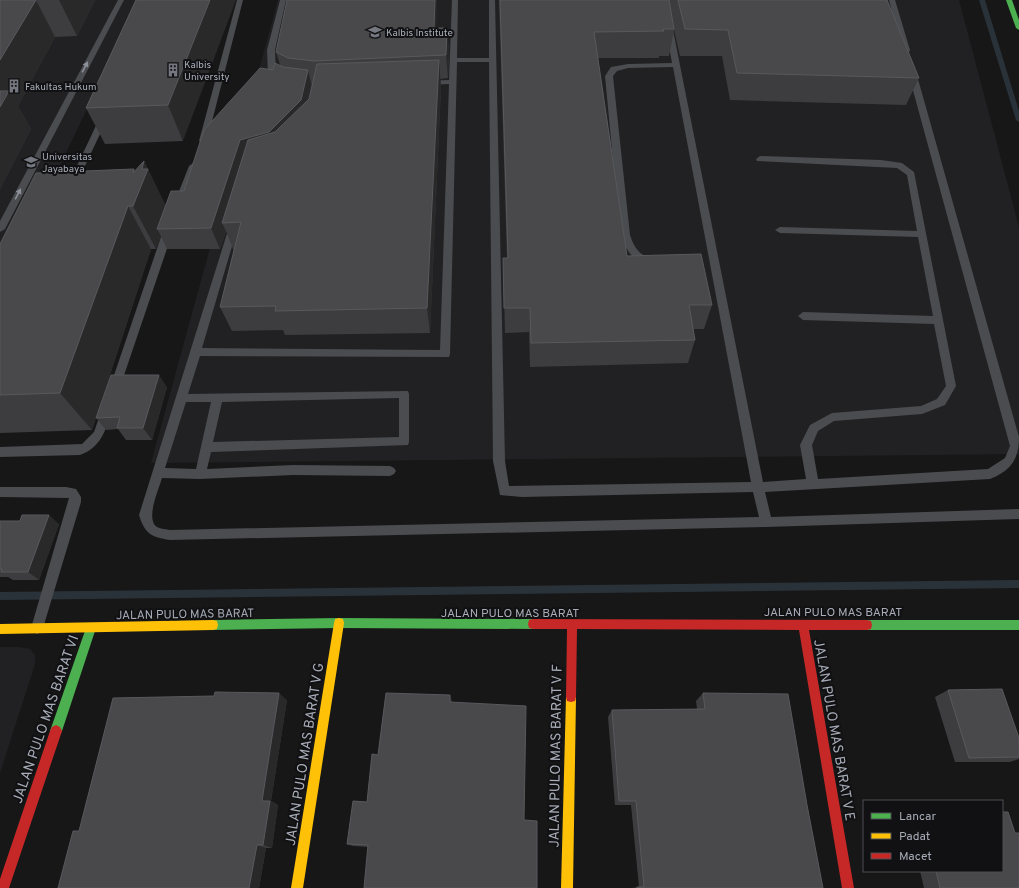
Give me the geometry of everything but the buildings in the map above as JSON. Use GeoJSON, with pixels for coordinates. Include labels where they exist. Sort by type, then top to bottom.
{"type":"FeatureCollection","features":[{"type":"Feature","properties":{"kind":"street"},"geometry":{"type":"LineString","coordinates":[[1009,0],[1019,28]]}},
{"type":"Feature","properties":{"kind":"street","name":"JALAN PULO MAS BARAT"},"geometry":{"type":"LineString","coordinates":[[0,629],[339,624],[1019,625]]}},
{"type":"Feature","properties":{"kind":"street","name":"JALAN PULO MAS BARAT V G"},"geometry":{"type":"LineString","coordinates":[[297,888],[339,624]]}},
{"type":"Feature","properties":{"kind":"street","name":"JALAN PULO MAS BARAT V E"},"geometry":{"type":"LineString","coordinates":[[803,624],[848,888]]}},
{"type":"Feature","properties":{"kind":"street","name":"JALAN PULO MAS BARAT V F"},"geometry":{"type":"LineString","coordinates":[[567,888],[572,625]]}},
{"type":"Feature","properties":{"kind":"street","name":"JALAN PULO MAS BARAT VI"},"geometry":{"type":"LineString","coordinates":[[3,888],[91,628]]}},
{"type":"Feature","properties":{"kind":"lane"},"geometry":{"type":"LineString","coordinates":[[0,229],[121,0]]}},
{"type":"Feature","properties":{"kind":"lane"},"geometry":{"type":"LineString","coordinates":[[0,452],[80,450],[91,445],[98,434],[173,216],[198,153],[240,0]]}},
{"type":"Feature","properties":{"kind":"lane"},"geometry":{"type":"LineString","coordinates":[[283,0],[271,50],[272,75],[285,82]]}},
{"type":"Feature","properties":{"kind":"lane"},"geometry":{"type":"LineString","coordinates":[[196,352],[445,354],[455,0]]}},
{"type":"Feature","properties":{"kind":"lane"},"geometry":{"type":"LineString","coordinates":[[492,0],[499,460],[504,491],[522,492],[758,487],[990,474],[1009,461],[1016,446],[892,0]]}},
{"type":"Feature","properties":{"kind":"lane"},"geometry":{"type":"LineString","coordinates":[[664,0],[677,65],[713,271],[766,522]]}},
{"type":"Feature","properties":{"kind":"lane"},"geometry":{"type":"LineString","coordinates":[[454,60],[493,60]]}},
{"type":"Feature","properties":{"kind":"lane"},"geometry":{"type":"LineString","coordinates":[[660,264],[643,260],[632,252],[625,234],[610,76],[614,69],[628,66],[677,65]]}},
{"type":"Feature","properties":{"kind":"lane"},"geometry":{"type":"LineString","coordinates":[[414,84],[453,82]]}},
{"type":"Feature","properties":{"kind":"lane"},"geometry":{"type":"LineString","coordinates":[[69,192],[108,107]]}},
{"type":"Feature","properties":{"kind":"lane"},"geometry":{"type":"LineString","coordinates":[[760,159],[881,163],[899,165],[911,174],[951,386],[941,402],[922,410],[832,417],[814,428],[806,445],[813,484]]}},
{"type":"Feature","properties":{"kind":"lane"},"geometry":{"type":"LineString","coordinates":[[236,217],[145,515],[148,526],[154,532],[170,535],[766,522],[1019,514]]}},
{"type":"Feature","properties":{"kind":"lane"},"geometry":{"type":"LineString","coordinates":[[780,230],[922,234]]}},
{"type":"Feature","properties":{"kind":"lane"},"geometry":{"type":"LineString","coordinates":[[803,316],[939,320]]}},
{"type":"Feature","properties":{"kind":"lane"},"geometry":{"type":"LineString","coordinates":[[181,398],[404,394],[404,442],[205,447]]}},
{"type":"Feature","properties":{"kind":"lane"},"geometry":{"type":"LineString","coordinates":[[200,474],[217,398]]}},
{"type":"Feature","properties":{"kind":"lane"},"geometry":{"type":"LineString","coordinates":[[157,473],[200,474],[293,470],[390,471]]}},
{"type":"Feature","properties":{"kind":"lane"},"geometry":{"type":"LineString","coordinates":[[0,492],[66,492],[72,493],[75,496],[75,502],[37,628]]}},
{"type":"Feature","properties":{"kind":"shaded area","name":"Universitas Jayabaya"},"geometry":{"type":"Polygon","coordinates":[[[0,0],[139,0],[0,291],[0,0]]]}},
{"type":"Feature","properties":{"kind":"shaded area"},"geometry":{"type":"Polygon","coordinates":[[[278,0],[959,0],[1019,227],[1019,454],[151,463],[278,0]]]}},
{"type":"Feature","properties":{"kind":"shaded area"},"geometry":{"type":"Polygon","coordinates":[[[0,647],[19,647],[30,649],[35,655],[35,664],[0,773],[0,647]]]}},
{"type":"Feature","properties":{"kind":"waterway"},"geometry":{"type":"LineString","coordinates":[[982,0],[1019,120]]}},
{"type":"Feature","properties":{"kind":"waterway"},"geometry":{"type":"LineString","coordinates":[[0,596],[1019,584]]}},
{"type":"Feature","properties":{"kind":"traffic: fast"},"geometry":{"type":"LineString","coordinates":[[1009,0],[1019,28]]}},
{"type":"Feature","properties":{"kind":"traffic: fast"},"geometry":{"type":"LineString","coordinates":[[213,625],[339,623],[533,624]]}},
{"type":"Feature","properties":{"kind":"traffic: fast"},"geometry":{"type":"LineString","coordinates":[[867,625],[1019,625]]}},
{"type":"Feature","properties":{"kind":"traffic: fast"},"geometry":{"type":"LineString","coordinates":[[56,731],[91,628]]}},
{"type":"Feature","properties":{"kind":"traffic: slow"},"geometry":{"type":"LineString","coordinates":[[297,888],[339,623]]}},
{"type":"Feature","properties":{"kind":"traffic: slow"},"geometry":{"type":"LineString","coordinates":[[0,629],[213,625]]}},
{"type":"Feature","properties":{"kind":"traffic: slow"},"geometry":{"type":"LineString","coordinates":[[567,888],[571,697]]}},
{"type":"Feature","properties":{"kind":"traffic: jam"},"geometry":{"type":"LineString","coordinates":[[533,624],[867,625]]}},
{"type":"Feature","properties":{"kind":"traffic: jam"},"geometry":{"type":"LineString","coordinates":[[803,624],[848,888]]}},
{"type":"Feature","properties":{"kind":"traffic: jam"},"geometry":{"type":"LineString","coordinates":[[571,697],[572,625]]}},
{"type":"Feature","properties":{"kind":"traffic: jam"},"geometry":{"type":"LineString","coordinates":[[3,888],[56,731]]}},
{"type":"Feature","properties":{"kind":"place","name":"Kalbis Institute"},"geometry":{"type":"Point","coordinates":[375,32]}},
{"type":"Feature","properties":{"kind":"place","name":"Kalbis University"},"geometry":{"type":"Point","coordinates":[173,70]}},
{"type":"Feature","properties":{"kind":"place","name":"Fakultas Hukum"},"geometry":{"type":"Point","coordinates":[14,86]}},
{"type":"Feature","properties":{"kind":"place","name":"Universitas Jayabaya"},"geometry":{"type":"Point","coordinates":[31,162]}}]}
